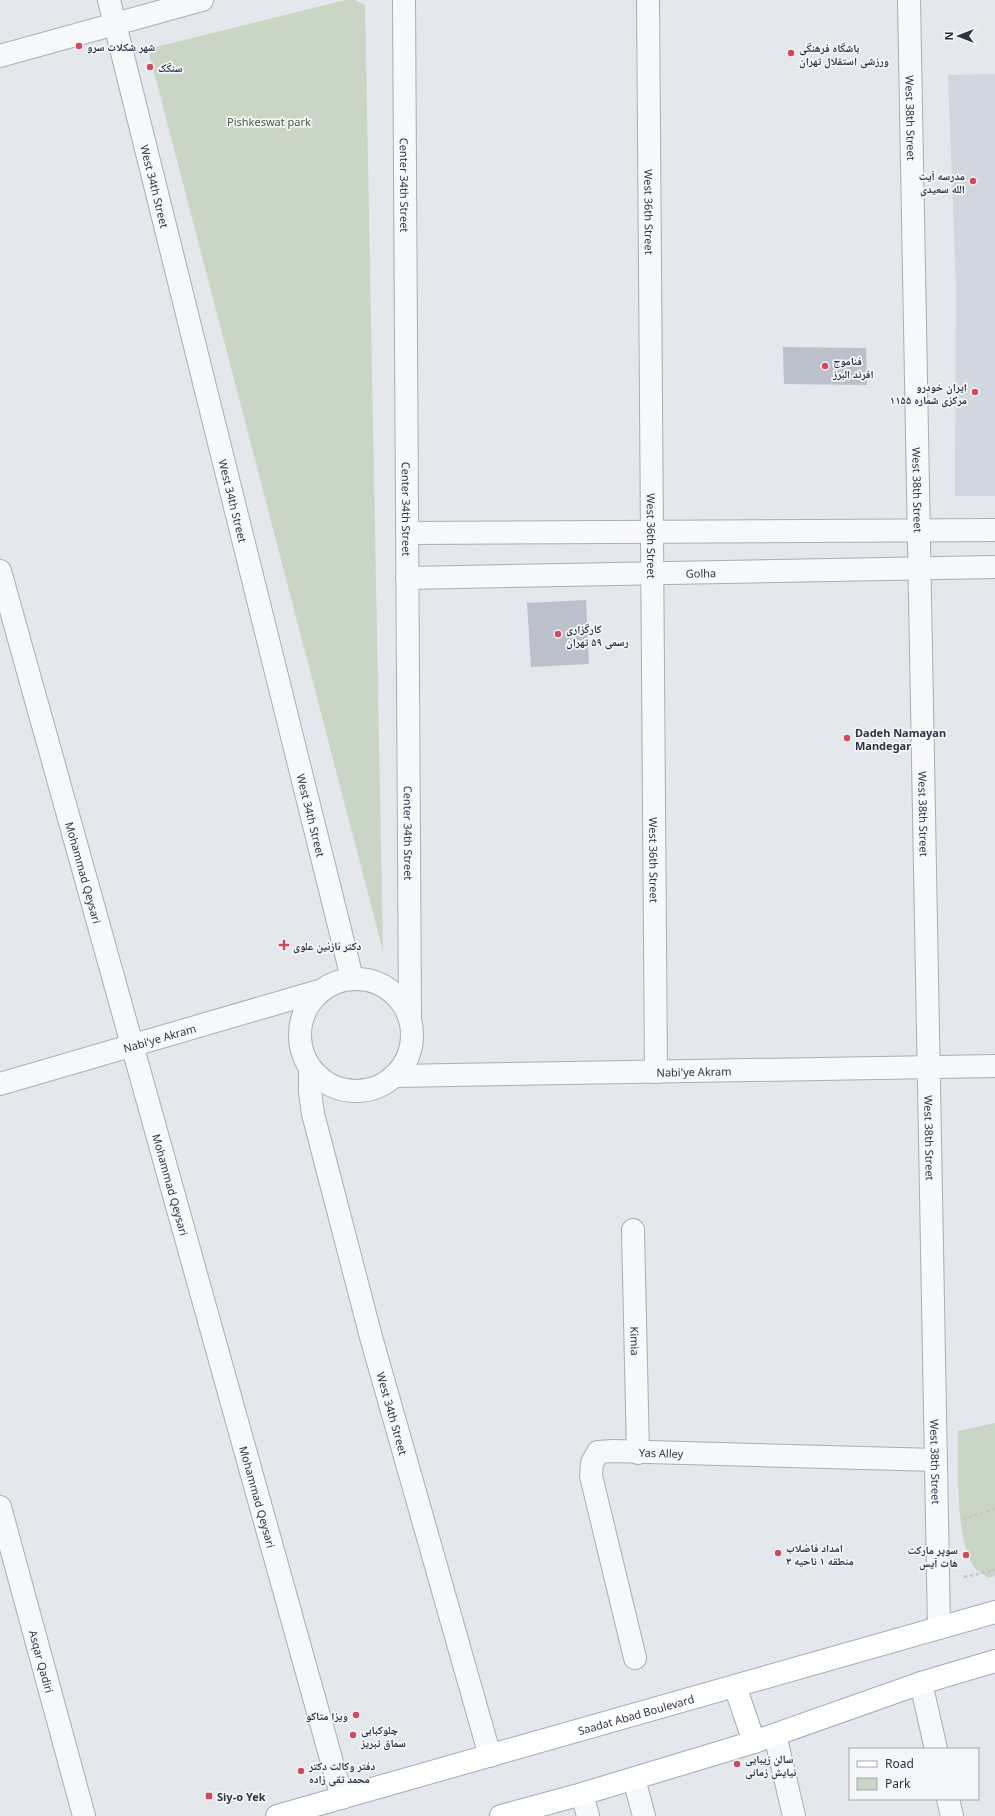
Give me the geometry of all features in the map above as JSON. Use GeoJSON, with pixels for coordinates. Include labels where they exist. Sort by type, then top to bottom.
{"type":"FeatureCollection","features":[{"type":"Feature","properties":{"kind":"main road","name":"Saadat Abad Boulevard"},"geometry":{"type":"LineString","coordinates":[[277,1816],[995,1612]]}},
{"type":"Feature","properties":{"kind":"main road"},"geometry":{"type":"LineString","coordinates":[[501,1816],[634,1779],[754,1742],[921,1683],[995,1660]]}},
{"type":"Feature","properties":{"kind":"main road"},"geometry":{"type":"LineString","coordinates":[[735,1686],[754,1742]]}},
{"type":"Feature","properties":{"kind":"street","name":"West 34th Street"},"geometry":{"type":"LineString","coordinates":[[109,0],[352,978]]}},
{"type":"Feature","properties":{"kind":"street"},"geometry":{"type":"LineString","coordinates":[[0,56],[202,0]]}},
{"type":"Feature","properties":{"kind":"street","name":"Center 34th Street"},"geometry":{"type":"LineString","coordinates":[[404,0],[410,1017]]}},
{"type":"Feature","properties":{"kind":"street","name":"West 36th Street"},"geometry":{"type":"LineString","coordinates":[[648,0],[656,1072]]}},
{"type":"Feature","properties":{"kind":"street","name":"West 38th Street"},"geometry":{"type":"LineString","coordinates":[[909,0],[939,1628]]}},
{"type":"Feature","properties":{"kind":"street"},"geometry":{"type":"LineString","coordinates":[[407,533],[995,530]]}},
{"type":"Feature","properties":{"kind":"street","name":"Golha"},"geometry":{"type":"LineString","coordinates":[[407,578],[995,568]]}},
{"type":"Feature","properties":{"kind":"street","name":"Mohammad Qeysari"},"geometry":{"type":"LineString","coordinates":[[0,571],[342,1798]]}},
{"type":"Feature","properties":{"kind":"street"},"geometry":{"type":"LineString","coordinates":[[352,978],[370,980],[388,987],[402,1000],[410,1017],[413,1037],[409,1056],[400,1071],[387,1082],[372,1090],[354,1092],[337,1088],[322,1080],[310,1068],[302,1053],[300,1037],[301,1020],[308,1004],[319,991],[334,982],[352,978]]}},
{"type":"Feature","properties":{"kind":"street","name":"Nabi'ye Akram"},"geometry":{"type":"LineString","coordinates":[[0,1084],[319,991]]}},
{"type":"Feature","properties":{"kind":"street","name":"Nabi'ye Akram"},"geometry":{"type":"LineString","coordinates":[[394,1076],[995,1066]]}},
{"type":"Feature","properties":{"kind":"street","name":"West 34th Street"},"geometry":{"type":"LineString","coordinates":[[310,1068],[310,1092],[313,1114],[370,1337],[490,1756]]}},
{"type":"Feature","properties":{"kind":"street","name":"Kimia"},"geometry":{"type":"LineString","coordinates":[[633,1230],[638,1453]]}},
{"type":"Feature","properties":{"kind":"street","name":"Yas Alley"},"geometry":{"type":"LineString","coordinates":[[635,1658],[591,1476],[592,1463],[598,1452],[613,1451],[638,1453],[936,1460]]}},
{"type":"Feature","properties":{"kind":"street","name":"Asqar Qadiri"},"geometry":{"type":"LineString","coordinates":[[0,1507],[84,1816]]}},
{"type":"Feature","properties":{"kind":"street"},"geometry":{"type":"LineString","coordinates":[[921,1683],[936,1748]]}},
{"type":"Feature","properties":{"kind":"street"},"geometry":{"type":"LineString","coordinates":[[775,1735],[794,1816]]}},
{"type":"Feature","properties":{"kind":"street"},"geometry":{"type":"LineString","coordinates":[[634,1779],[644,1816]]}},
{"type":"Feature","properties":{"kind":"street"},"geometry":{"type":"LineString","coordinates":[[582,1794],[588,1816]]}},
{"type":"Feature","properties":{"kind":"street"},"geometry":{"type":"LineString","coordinates":[[948,1800],[952,1816]]}},
{"type":"Feature","properties":{"kind":"path"},"geometry":{"type":"LineString","coordinates":[[937,1527],[995,1509]]}},
{"type":"Feature","properties":{"kind":"path"},"geometry":{"type":"LineString","coordinates":[[938,1584],[995,1570]]}},
{"type":"Feature","properties":{"kind":"shaded area"},"geometry":{"type":"Polygon","coordinates":[[[995,74],[995,496],[955,496],[956,287],[948,75],[995,74]]]}},
{"type":"Feature","properties":{"kind":"green space","name":"Pishkeswat park"},"geometry":{"type":"Polygon","coordinates":[[[346,0],[355,0],[365,5],[383,951],[148,49],[346,0]]]}},
{"type":"Feature","properties":{"kind":"green space"},"geometry":{"type":"Polygon","coordinates":[[[995,1423],[995,1576],[989,1578],[974,1567],[963,1537],[960,1520],[958,1482],[958,1431],[995,1423]]]}},
{"type":"Feature","properties":{"kind":"building","name":"فناموج افرند البرز"},"geometry":{"type":"Polygon","coordinates":[[[783,347],[866,348],[867,385],[784,384],[783,347]]]}},
{"type":"Feature","properties":{"kind":"building","name":"کارگزاری رسمی ۵۹ تهران"},"geometry":{"type":"Polygon","coordinates":[[[586,600],[589,664],[531,667],[527,603],[586,600]]]}},
{"type":"Feature","properties":{"kind":"place","name":"شهر شکلات سرو"},"geometry":{"type":"Point","coordinates":[79,46]}},
{"type":"Feature","properties":{"kind":"place","name":"باشگاه فرهنگی ورزشی استقلال تهران"},"geometry":{"type":"Point","coordinates":[791,53]}},
{"type":"Feature","properties":{"kind":"place","name":"سنگک"},"geometry":{"type":"Point","coordinates":[150,67]}},
{"type":"Feature","properties":{"kind":"place","name":"مدرسه آیت الله سعیدی"},"geometry":{"type":"Point","coordinates":[973,181]}},
{"type":"Feature","properties":{"kind":"place","name":"فناموج افرند البرز"},"geometry":{"type":"Point","coordinates":[825,366]}},
{"type":"Feature","properties":{"kind":"place","name":"ایران خودرو مرکزی شماره ۱۱۵۵"},"geometry":{"type":"Point","coordinates":[975,392]}},
{"type":"Feature","properties":{"kind":"place","name":"کارگزاری رسمی ۵۹ تهران"},"geometry":{"type":"Point","coordinates":[558,634]}},
{"type":"Feature","properties":{"kind":"place","name":"Dadeh Namayan Mandegar"},"geometry":{"type":"Point","coordinates":[847,738]}},
{"type":"Feature","properties":{"kind":"place","name":"دکتر نازنین علوی"},"geometry":{"type":"Point","coordinates":[284,945]}},
{"type":"Feature","properties":{"kind":"place","name":"امداد فاضلاب منطقه ۱ ناحیه ۳"},"geometry":{"type":"Point","coordinates":[778,1553]}},
{"type":"Feature","properties":{"kind":"place","name":"سوپر مارکت هات آیس"},"geometry":{"type":"Point","coordinates":[966,1555]}},
{"type":"Feature","properties":{"kind":"place","name":"ویزا متاکو"},"geometry":{"type":"Point","coordinates":[356,1715]}},
{"type":"Feature","properties":{"kind":"place","name":"چلوکبابی سماق تبریز"},"geometry":{"type":"Point","coordinates":[353,1735]}},
{"type":"Feature","properties":{"kind":"place","name":"سالن زیبایی نیایش زمانی"},"geometry":{"type":"Point","coordinates":[737,1764]}},
{"type":"Feature","properties":{"kind":"place","name":"دفتر وکالت دکتر محمد تقی زاده"},"geometry":{"type":"Point","coordinates":[301,1771]}},
{"type":"Feature","properties":{"kind":"place","name":"Siy-o Yek"},"geometry":{"type":"Point","coordinates":[209,1796]}}]}
